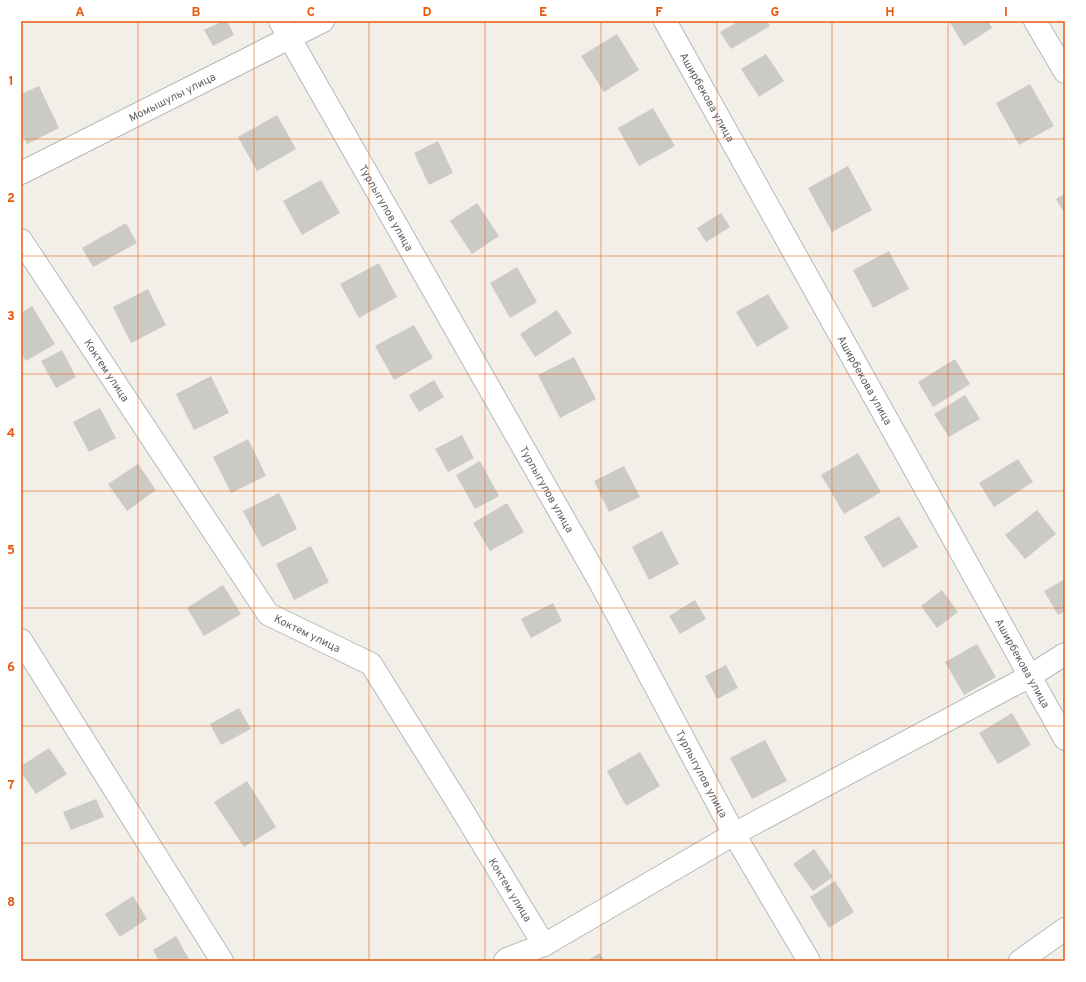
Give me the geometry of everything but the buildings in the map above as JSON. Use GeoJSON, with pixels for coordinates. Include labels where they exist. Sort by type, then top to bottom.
{"type":"FeatureCollection","features":[{"type":"Feature","properties":{"kind":"street","name":"Момышулы улица"},"geometry":{"type":"LineString","coordinates":[[21,173],[284,30],[323,21]]}},
{"type":"Feature","properties":{"kind":"street","name":"Аширбекова улица"},"geometry":{"type":"LineString","coordinates":[[665,21],[1065,738]]}},
{"type":"Feature","properties":{"kind":"street"},"geometry":{"type":"LineString","coordinates":[[1035,21],[1065,72]]}},
{"type":"Feature","properties":{"kind":"street","name":"Турлыгулов улица"},"geometry":{"type":"LineString","coordinates":[[284,30],[601,584],[734,834],[809,961]]}},
{"type":"Feature","properties":{"kind":"street","name":"Коктем улица"},"geometry":{"type":"LineString","coordinates":[[21,240],[268,614],[371,664],[544,944]]}},
{"type":"Feature","properties":{"kind":"street"},"geometry":{"type":"LineString","coordinates":[[21,640],[222,961]]}},
{"type":"Feature","properties":{"kind":"street"},"geometry":{"type":"LineString","coordinates":[[506,961],[507,959],[544,944],[734,834],[1030,676],[1065,654]]}},
{"type":"Feature","properties":{"kind":"street"},"geometry":{"type":"LineString","coordinates":[[1020,961],[1065,929]]}}]}
